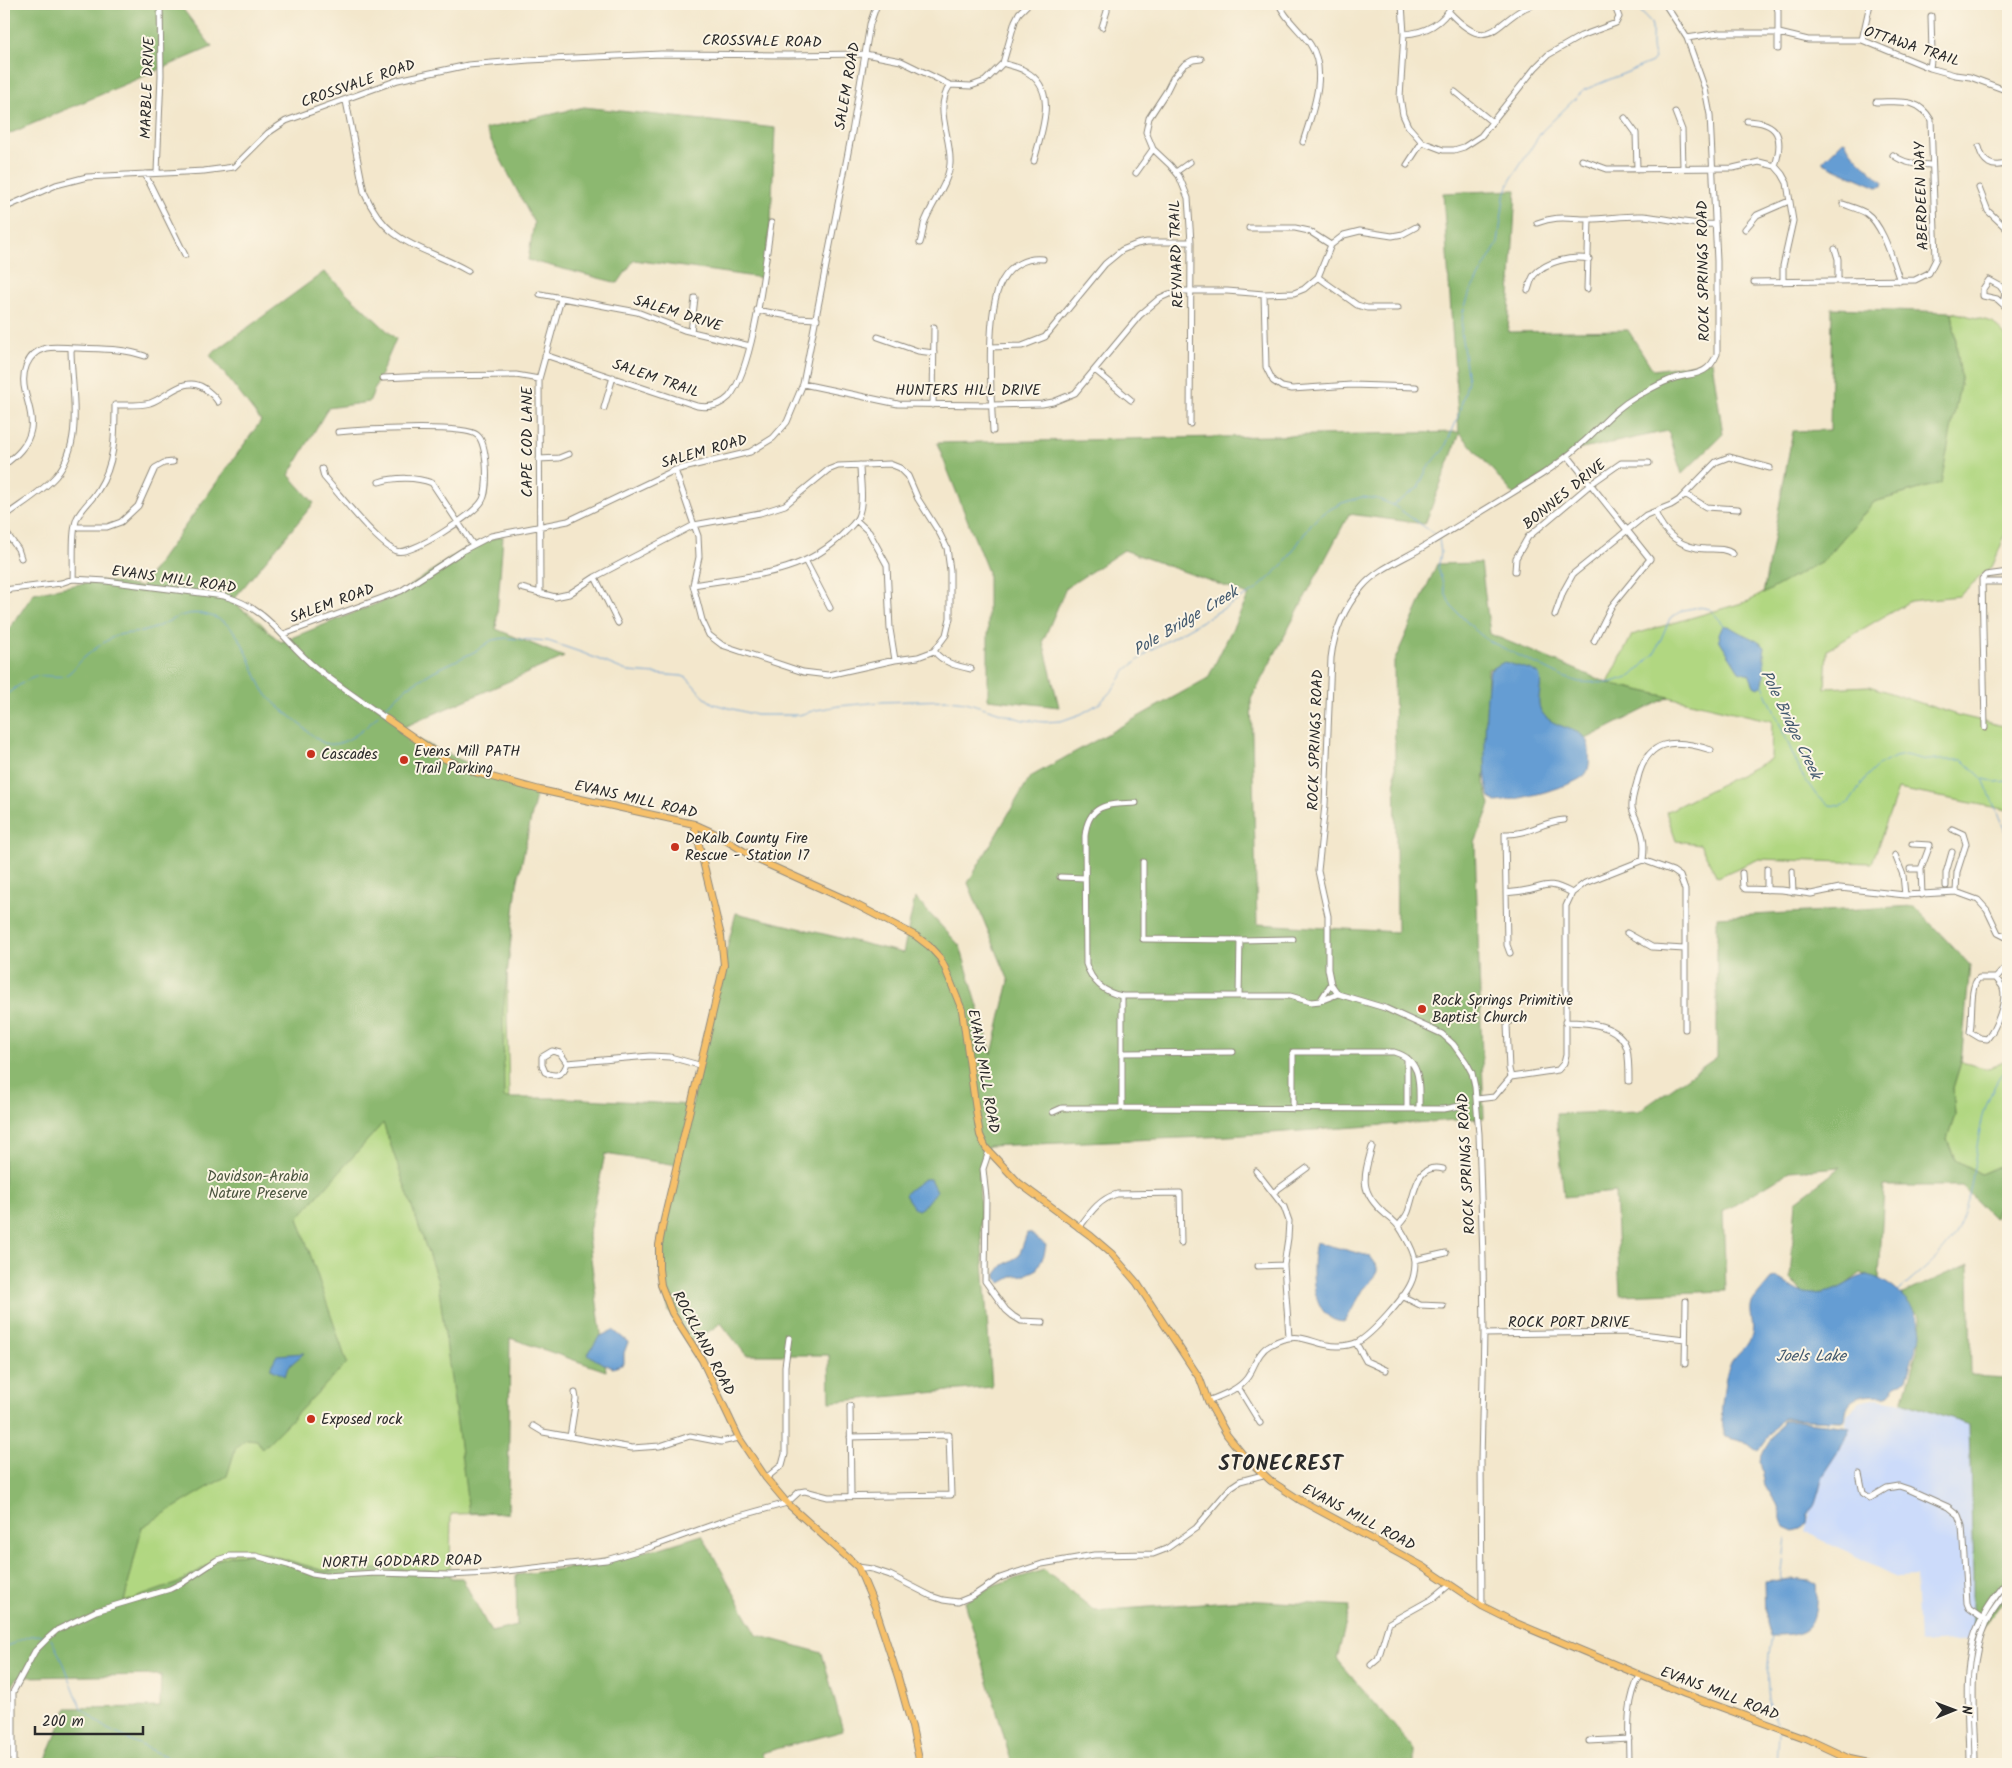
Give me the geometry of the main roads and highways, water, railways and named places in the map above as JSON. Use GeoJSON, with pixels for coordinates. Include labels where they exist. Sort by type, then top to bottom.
{"type":"FeatureCollection","features":[{"type":"Feature","properties":{"kind":"main road","name":"EVANS MILL ROAD"},"geometry":{"type":"LineString","coordinates":[[388,719],[445,759],[477,773],[540,790],[694,824],[714,832],[758,860],[849,901],[916,936],[929,946],[945,968],[962,1010],[980,1135],[989,1151],[1019,1183],[1112,1254],[1137,1283],[1200,1379],[1208,1401],[1227,1435],[1263,1475],[1300,1500],[1424,1567],[1482,1606],[1516,1623],[1640,1676],[1805,1738],[1851,1762],[1874,1764]]}},
{"type":"Feature","properties":{"kind":"main road","name":"ROCKLAND ROAD"},"geometry":{"type":"LineString","coordinates":[[694,824],[721,936],[724,965],[663,1224],[659,1245],[661,1285],[672,1313],[702,1360],[739,1438],[766,1478],[787,1503],[858,1567],[875,1607],[898,1677],[920,1764]]}},
{"type":"Feature","properties":{"kind":"water"},"geometry":{"type":"Polygon","coordinates":[[[1843,141],[1846,142],[1857,158],[1883,182],[1882,186],[1877,187],[1823,163],[1843,141]]]}},
{"type":"Feature","properties":{"kind":"water"},"geometry":{"type":"Polygon","coordinates":[[[1723,626],[1729,626],[1765,647],[1762,686],[1758,688],[1754,686],[1749,674],[1739,671],[1720,641],[1719,634],[1723,626]]]}},
{"type":"Feature","properties":{"kind":"water"},"geometry":{"type":"Polygon","coordinates":[[[1504,662],[1532,670],[1539,675],[1541,684],[1539,706],[1541,711],[1551,721],[1584,736],[1588,741],[1589,761],[1587,772],[1572,782],[1530,796],[1496,802],[1490,797],[1487,788],[1485,755],[1487,695],[1490,670],[1504,662]]]}},
{"type":"Feature","properties":{"kind":"water"},"geometry":{"type":"Polygon","coordinates":[[[924,1179],[930,1179],[936,1191],[923,1207],[918,1210],[914,1208],[905,1195],[924,1179]]]}},
{"type":"Feature","properties":{"kind":"water"},"geometry":{"type":"Polygon","coordinates":[[[1027,1233],[1030,1233],[1046,1245],[1044,1255],[1036,1270],[1025,1275],[1014,1276],[1001,1283],[996,1278],[996,1274],[1003,1265],[1019,1256],[1027,1233]]]}},
{"type":"Feature","properties":{"kind":"water"},"geometry":{"type":"Polygon","coordinates":[[[1316,1242],[1369,1256],[1377,1267],[1377,1274],[1363,1290],[1345,1322],[1333,1320],[1325,1313],[1319,1303],[1313,1278],[1316,1242]]]}},
{"type":"Feature","properties":{"kind":"water","name":"Joels Lake"},"geometry":{"type":"Polygon","coordinates":[[[1868,1275],[1886,1283],[1904,1298],[1911,1306],[1921,1325],[1922,1337],[1906,1379],[1896,1385],[1887,1395],[1862,1396],[1852,1401],[1848,1406],[1845,1419],[1841,1421],[1782,1419],[1758,1451],[1748,1443],[1725,1437],[1721,1413],[1728,1371],[1732,1361],[1747,1345],[1751,1337],[1753,1328],[1752,1302],[1771,1279],[1780,1279],[1800,1292],[1818,1294],[1835,1290],[1857,1278],[1868,1275]]]}},
{"type":"Feature","properties":{"kind":"water"},"geometry":{"type":"Polygon","coordinates":[[[613,1330],[628,1342],[624,1353],[624,1364],[613,1368],[588,1354],[599,1337],[613,1330]]]}},
{"type":"Feature","properties":{"kind":"water"},"geometry":{"type":"Polygon","coordinates":[[[304,1353],[288,1367],[285,1376],[271,1369],[277,1355],[304,1353]]]}},
{"type":"Feature","properties":{"kind":"water"},"geometry":{"type":"Polygon","coordinates":[[[1783,1421],[1850,1427],[1838,1454],[1823,1477],[1815,1503],[1808,1515],[1807,1524],[1794,1530],[1785,1526],[1777,1505],[1765,1485],[1760,1460],[1783,1421]]]}},
{"type":"Feature","properties":{"kind":"water"},"geometry":{"type":"Polygon","coordinates":[[[1791,1579],[1809,1581],[1816,1585],[1814,1615],[1807,1628],[1802,1632],[1770,1636],[1766,1622],[1765,1582],[1791,1579]]]}},
{"type":"Feature","properties":{"kind":"waterway"},"geometry":{"type":"LineString","coordinates":[[1393,505],[1418,488],[1427,469],[1444,449],[1457,420],[1468,381],[1461,333],[1463,312],[1470,292],[1498,243],[1504,197],[1510,181],[1542,131],[1584,90],[1652,62],[1655,58],[1652,47],[1651,24],[1640,11],[1638,4]]}},
{"type":"Feature","properties":{"kind":"waterway","name":"Pole Bridge Creek"},"geometry":{"type":"LineString","coordinates":[[381,711],[409,686],[434,671],[476,651],[492,640],[505,638],[548,641],[629,672],[682,676],[687,678],[705,698],[714,704],[756,715],[799,715],[839,706],[881,702],[948,700],[966,702],[1023,720],[1061,721],[1081,714],[1100,703],[1113,689],[1126,670],[1151,650],[1256,590],[1284,564],[1311,524],[1323,513],[1342,503],[1362,497],[1378,499],[1393,505],[1436,535]]}},
{"type":"Feature","properties":{"kind":"waterway","name":"Pole Bridge Creek"},"geometry":{"type":"LineString","coordinates":[[1439,539],[1441,553],[1438,568],[1451,606],[1487,640],[1563,677],[1579,682],[1608,683],[1632,676],[1655,653],[1670,618],[1683,610],[1699,607],[1710,609],[1726,627]]}},
{"type":"Feature","properties":{"kind":"waterway","name":"Pole Bridge Creek"},"geometry":{"type":"LineString","coordinates":[[4,696],[25,681],[35,677],[66,675],[88,654],[113,637],[121,634],[146,631],[178,617],[194,613],[214,617],[224,622],[232,630],[245,649],[267,695],[320,741],[331,744],[346,740],[361,731],[378,715]]}},
{"type":"Feature","properties":{"kind":"waterway","name":"Pole Bridge Creek"},"geometry":{"type":"LineString","coordinates":[[1762,683],[1801,773],[1816,795],[1829,805],[1840,806],[1849,803],[1868,775],[1876,767],[1895,757],[1905,755],[1926,760],[1963,760],[1983,779],[2008,838]]}},
{"type":"Feature","properties":{"kind":"waterway"},"geometry":{"type":"LineString","coordinates":[[1984,779],[1996,782],[2008,781]]}},
{"type":"Feature","properties":{"kind":"waterway"},"geometry":{"type":"LineString","coordinates":[[1897,1293],[1937,1257],[1956,1232],[1965,1211],[1980,1127],[1986,1106],[1995,1085],[2008,1065]]}},
{"type":"Feature","properties":{"kind":"waterway"},"geometry":{"type":"LineString","coordinates":[[1781,1579],[1786,1537]]}},
{"type":"Feature","properties":{"kind":"waterway"},"geometry":{"type":"LineString","coordinates":[[4,1648],[30,1636],[46,1636]]}},
{"type":"Feature","properties":{"kind":"waterway"},"geometry":{"type":"LineString","coordinates":[[1772,1636],[1768,1669],[1768,1692],[1776,1724]]}},
{"type":"Feature","properties":{"kind":"waterway"},"geometry":{"type":"LineString","coordinates":[[51,1639],[64,1664],[81,1708],[107,1729],[179,1764]]}},
{"type":"Feature","properties":{"kind":"waterway"},"geometry":{"type":"LineString","coordinates":[[1776,1764],[1778,1733]]}},
{"type":"Feature","properties":{"kind":"place","name":"Cascades"},"geometry":{"type":"Point","coordinates":[311,754]}},
{"type":"Feature","properties":{"kind":"place","name":"Evens Mill PATH Trail Parking"},"geometry":{"type":"Point","coordinates":[404,760]}},
{"type":"Feature","properties":{"kind":"place","name":"DeKalb County Fire Rescue - Station 17"},"geometry":{"type":"Point","coordinates":[675,847]}},
{"type":"Feature","properties":{"kind":"place","name":"Rock Springs Primitive Baptist Church"},"geometry":{"type":"Point","coordinates":[1422,1009]}},
{"type":"Feature","properties":{"kind":"place","name":"Exposed rock"},"geometry":{"type":"Point","coordinates":[311,1419]}},
{"type":"Feature","properties":{"kind":"district","name":"STONECREST"},"geometry":{"type":"Point","coordinates":[1281,1463]}},
{"type":"Feature","properties":{"kind":"park label","name":"Davidson-Arabia Nature Preserve"},"geometry":{"type":"Point","coordinates":[258,1184]}}]}
